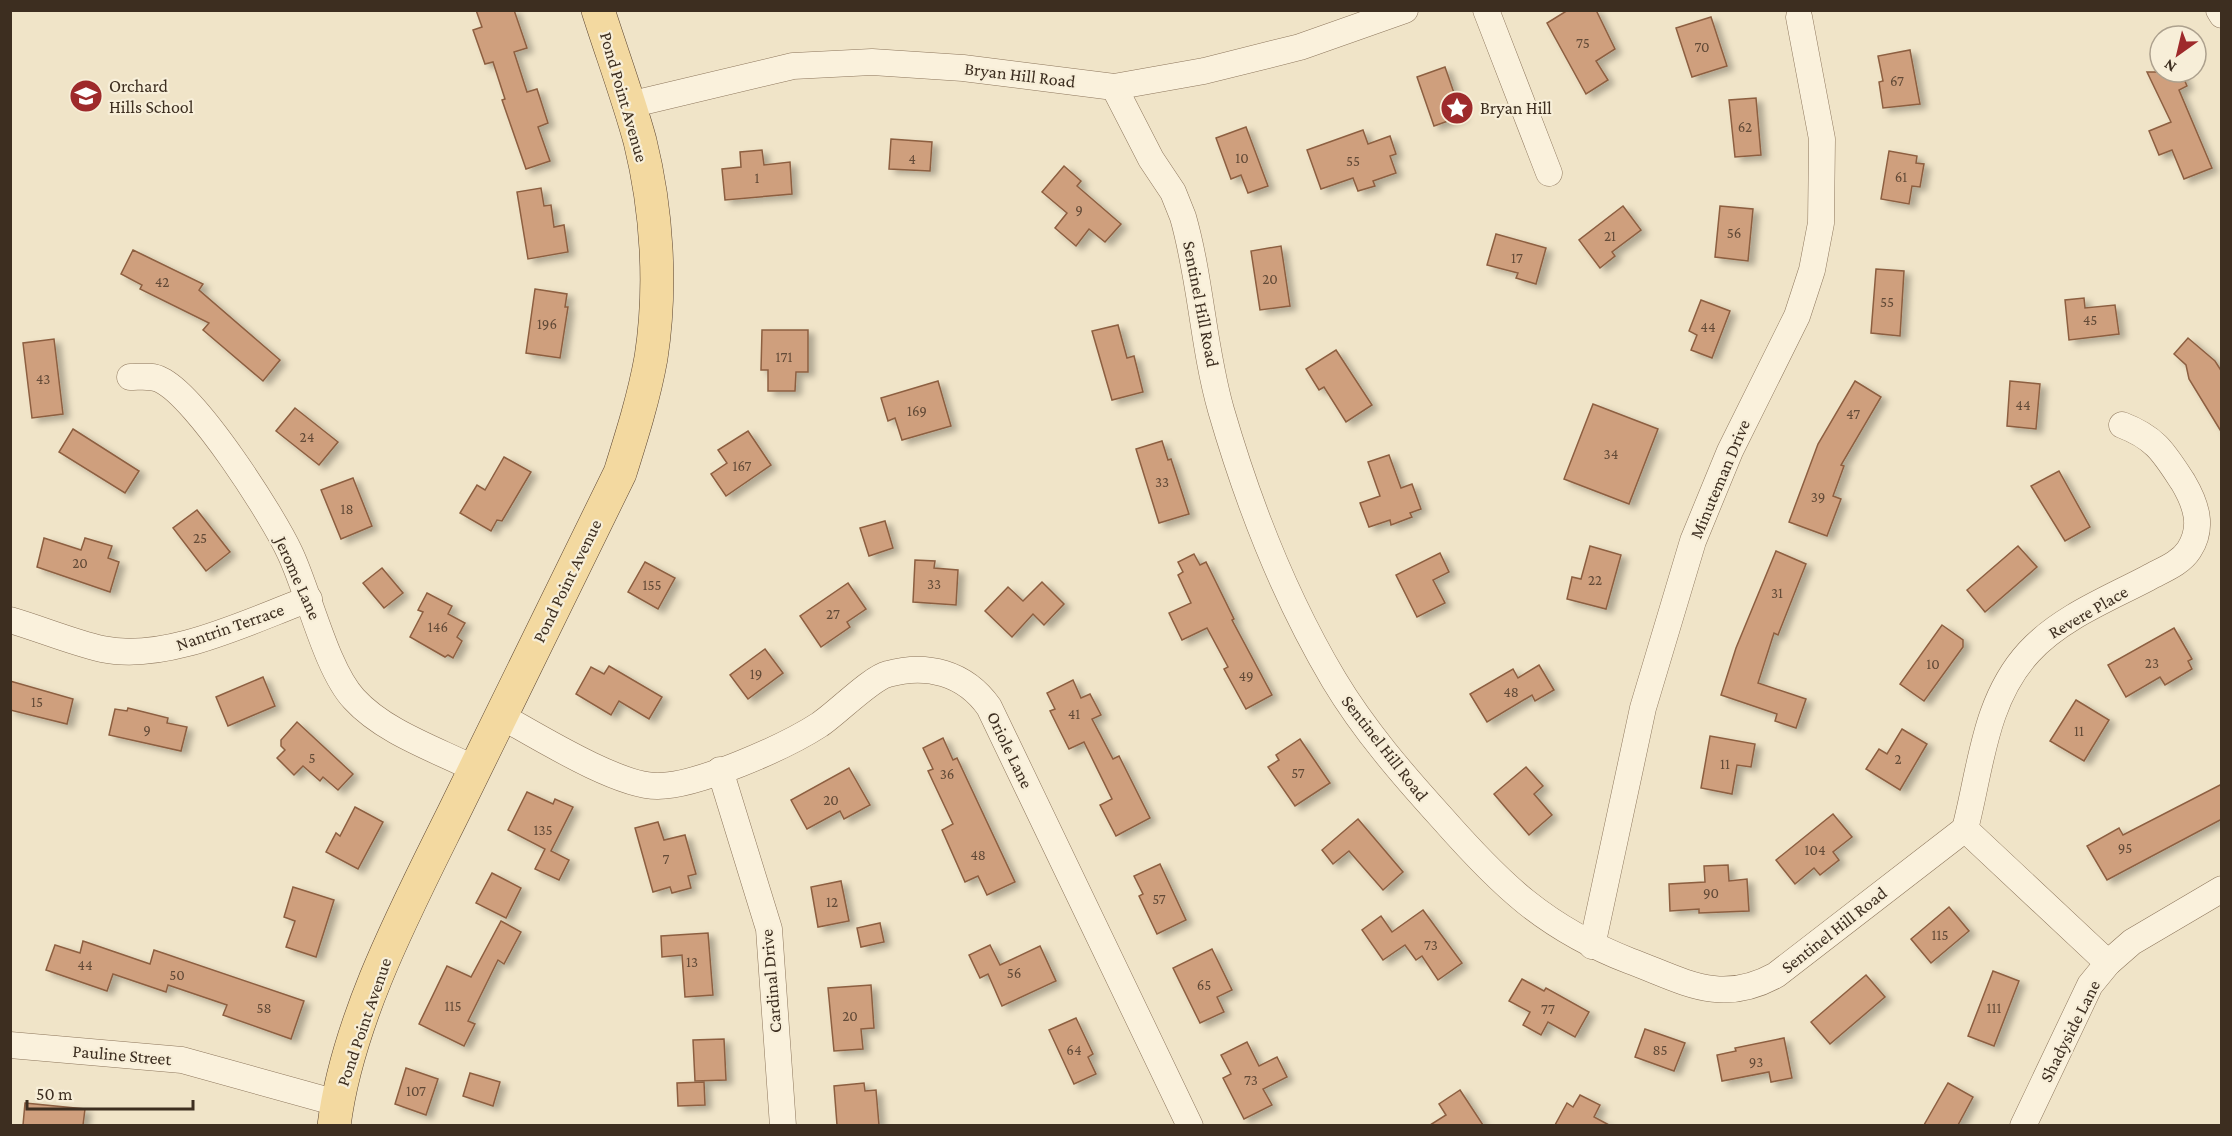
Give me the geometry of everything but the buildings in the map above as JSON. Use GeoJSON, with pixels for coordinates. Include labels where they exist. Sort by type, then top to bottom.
{"type":"FeatureCollection","features":[{"type":"Feature","properties":{"kind":"main road","name":"Pond Point Avenue"},"geometry":{"type":"LineString","coordinates":[[335,1114],[370,996],[392,941],[620,472],[640,409],[651,357],[656,299],[656,243],[640,142],[598,10]]}},
{"type":"Feature","properties":{"kind":"street","name":"Bryan Hill Road"},"geometry":{"type":"LineString","coordinates":[[629,105],[793,66],[872,62],[963,68],[1114,87],[1204,71],[1300,47],[1405,10]]}},
{"type":"Feature","properties":{"kind":"street"},"geometry":{"type":"LineString","coordinates":[[1486,10],[1549,173]]}},
{"type":"Feature","properties":{"kind":"street"},"geometry":{"type":"LineString","coordinates":[[2219,10],[2222,15]]}},
{"type":"Feature","properties":{"kind":"street","name":"Minuteman Drive"},"geometry":{"type":"LineString","coordinates":[[1592,946],[1643,708],[1693,541],[1730,451],[1797,316],[1812,270],[1821,223],[1822,139],[1799,17]]}},
{"type":"Feature","properties":{"kind":"street","name":"Sentinel Hill Road"},"geometry":{"type":"LineString","coordinates":[[1114,87],[1145,150],[1173,192],[1183,217],[1220,408],[1270,555],[1334,681],[1416,790],[1486,868],[1535,911],[1592,946],[1696,986],[1718,991],[1738,990],[1759,984],[1776,975],[1965,829]]}},
{"type":"Feature","properties":{"kind":"street","name":"Jerome Lane"},"geometry":{"type":"LineString","coordinates":[[130,377],[150,377],[170,385],[213,434],[244,476],[290,552],[338,674],[353,698],[397,730],[475,769]]}},
{"type":"Feature","properties":{"kind":"street","name":"Revere Place"},"geometry":{"type":"LineString","coordinates":[[1965,829],[1990,719],[1999,695],[2029,652],[2048,634],[2077,616],[2177,562],[2193,543],[2197,514],[2191,495],[2160,446],[2140,432],[2122,425]]}},
{"type":"Feature","properties":{"kind":"street","name":"Nantrin Terrace"},"geometry":{"type":"LineString","coordinates":[[10,620],[104,649],[146,651],[174,648],[309,599]]}},
{"type":"Feature","properties":{"kind":"street","name":"Oriole Lane"},"geometry":{"type":"LineString","coordinates":[[501,716],[633,783],[653,786],[674,784],[772,751],[818,726],[886,674],[933,670],[948,674],[972,688],[989,707],[1190,1125]]}},
{"type":"Feature","properties":{"kind":"street","name":"Cardinal Drive"},"geometry":{"type":"LineString","coordinates":[[720,770],[768,929],[783,1125]]}},
{"type":"Feature","properties":{"kind":"street"},"geometry":{"type":"LineString","coordinates":[[1965,829],[2108,963]]}},
{"type":"Feature","properties":{"kind":"street","name":"Shadyside Lane"},"geometry":{"type":"LineString","coordinates":[[2023,1125],[2090,985],[2108,963],[2132,942],[2222,890]]}},
{"type":"Feature","properties":{"kind":"street","name":"Pauline Street"},"geometry":{"type":"LineString","coordinates":[[10,1045],[182,1060],[335,1114]]}},
{"type":"Feature","properties":{"kind":"place","name":"Orchard Hills School"},"geometry":{"type":"Point","coordinates":[86,96]}},
{"type":"Feature","properties":{"kind":"place","name":"Bryan Hill"},"geometry":{"type":"Point","coordinates":[1457,108]}}]}
